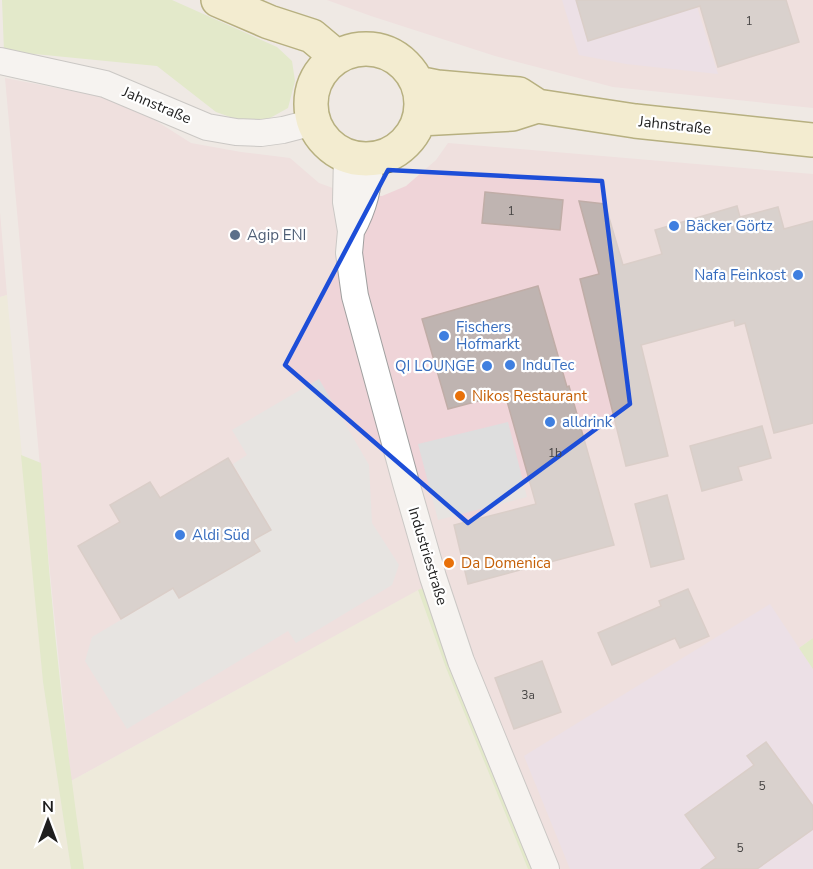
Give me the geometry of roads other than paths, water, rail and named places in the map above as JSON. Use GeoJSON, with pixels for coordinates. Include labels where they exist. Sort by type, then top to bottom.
{"type":"FeatureCollection","features":[{"type":"Feature","properties":{"kind":"street"},"geometry":{"type":"LineString","coordinates":[[218,0],[269,22],[312,36],[327,67]]}},
{"type":"Feature","properties":{"kind":"street"},"geometry":{"type":"LineString","coordinates":[[367,48],[383,51],[397,58],[409,69],[417,83],[421,101],[419,119],[412,134],[401,146],[387,154],[359,157],[327,142],[314,122],[311,107],[312,92],[327,67],[351,50],[367,48]]}},
{"type":"Feature","properties":{"kind":"street","name":"Jahnstraße"},"geometry":{"type":"LineString","coordinates":[[0,61],[105,84],[207,127],[261,133],[314,122]]}},
{"type":"Feature","properties":{"kind":"street","name":"Jahnstraße"},"geometry":{"type":"LineString","coordinates":[[417,83],[437,87],[519,94],[537,106],[635,121],[813,140]]}},
{"type":"Feature","properties":{"kind":"street","name":"Jahnstraße"},"geometry":{"type":"LineString","coordinates":[[419,119],[512,114],[537,106]]}},
{"type":"Feature","properties":{"kind":"street","name":"Industriestraße"},"geometry":{"type":"LineString","coordinates":[[359,157],[346,202],[351,231],[349,253],[355,296],[433,577],[461,662],[546,869]]}},
{"type":"Feature","properties":{"kind":"place","name":"Bäcker Görtz"},"geometry":{"type":"Point","coordinates":[674,226]}},
{"type":"Feature","properties":{"kind":"place","name":"Agip ENI"},"geometry":{"type":"Point","coordinates":[235,235]}},
{"type":"Feature","properties":{"kind":"place","name":"Nafa Feinkost"},"geometry":{"type":"Point","coordinates":[798,275]}},
{"type":"Feature","properties":{"kind":"place","name":"Fischers Hofmarkt"},"geometry":{"type":"Point","coordinates":[444,336]}},
{"type":"Feature","properties":{"kind":"place","name":"InduTec"},"geometry":{"type":"Point","coordinates":[510,365]}},
{"type":"Feature","properties":{"kind":"place","name":"QI LOUNGE"},"geometry":{"type":"Point","coordinates":[487,366]}},
{"type":"Feature","properties":{"kind":"place","name":"Nikos Restaurant"},"geometry":{"type":"Point","coordinates":[460,396]}},
{"type":"Feature","properties":{"kind":"place","name":"alldrink"},"geometry":{"type":"Point","coordinates":[550,422]}},
{"type":"Feature","properties":{"kind":"place","name":"Aldi Süd"},"geometry":{"type":"Point","coordinates":[180,535]}},
{"type":"Feature","properties":{"kind":"place","name":"Da Domenica"},"geometry":{"type":"Point","coordinates":[449,563]}}]}
